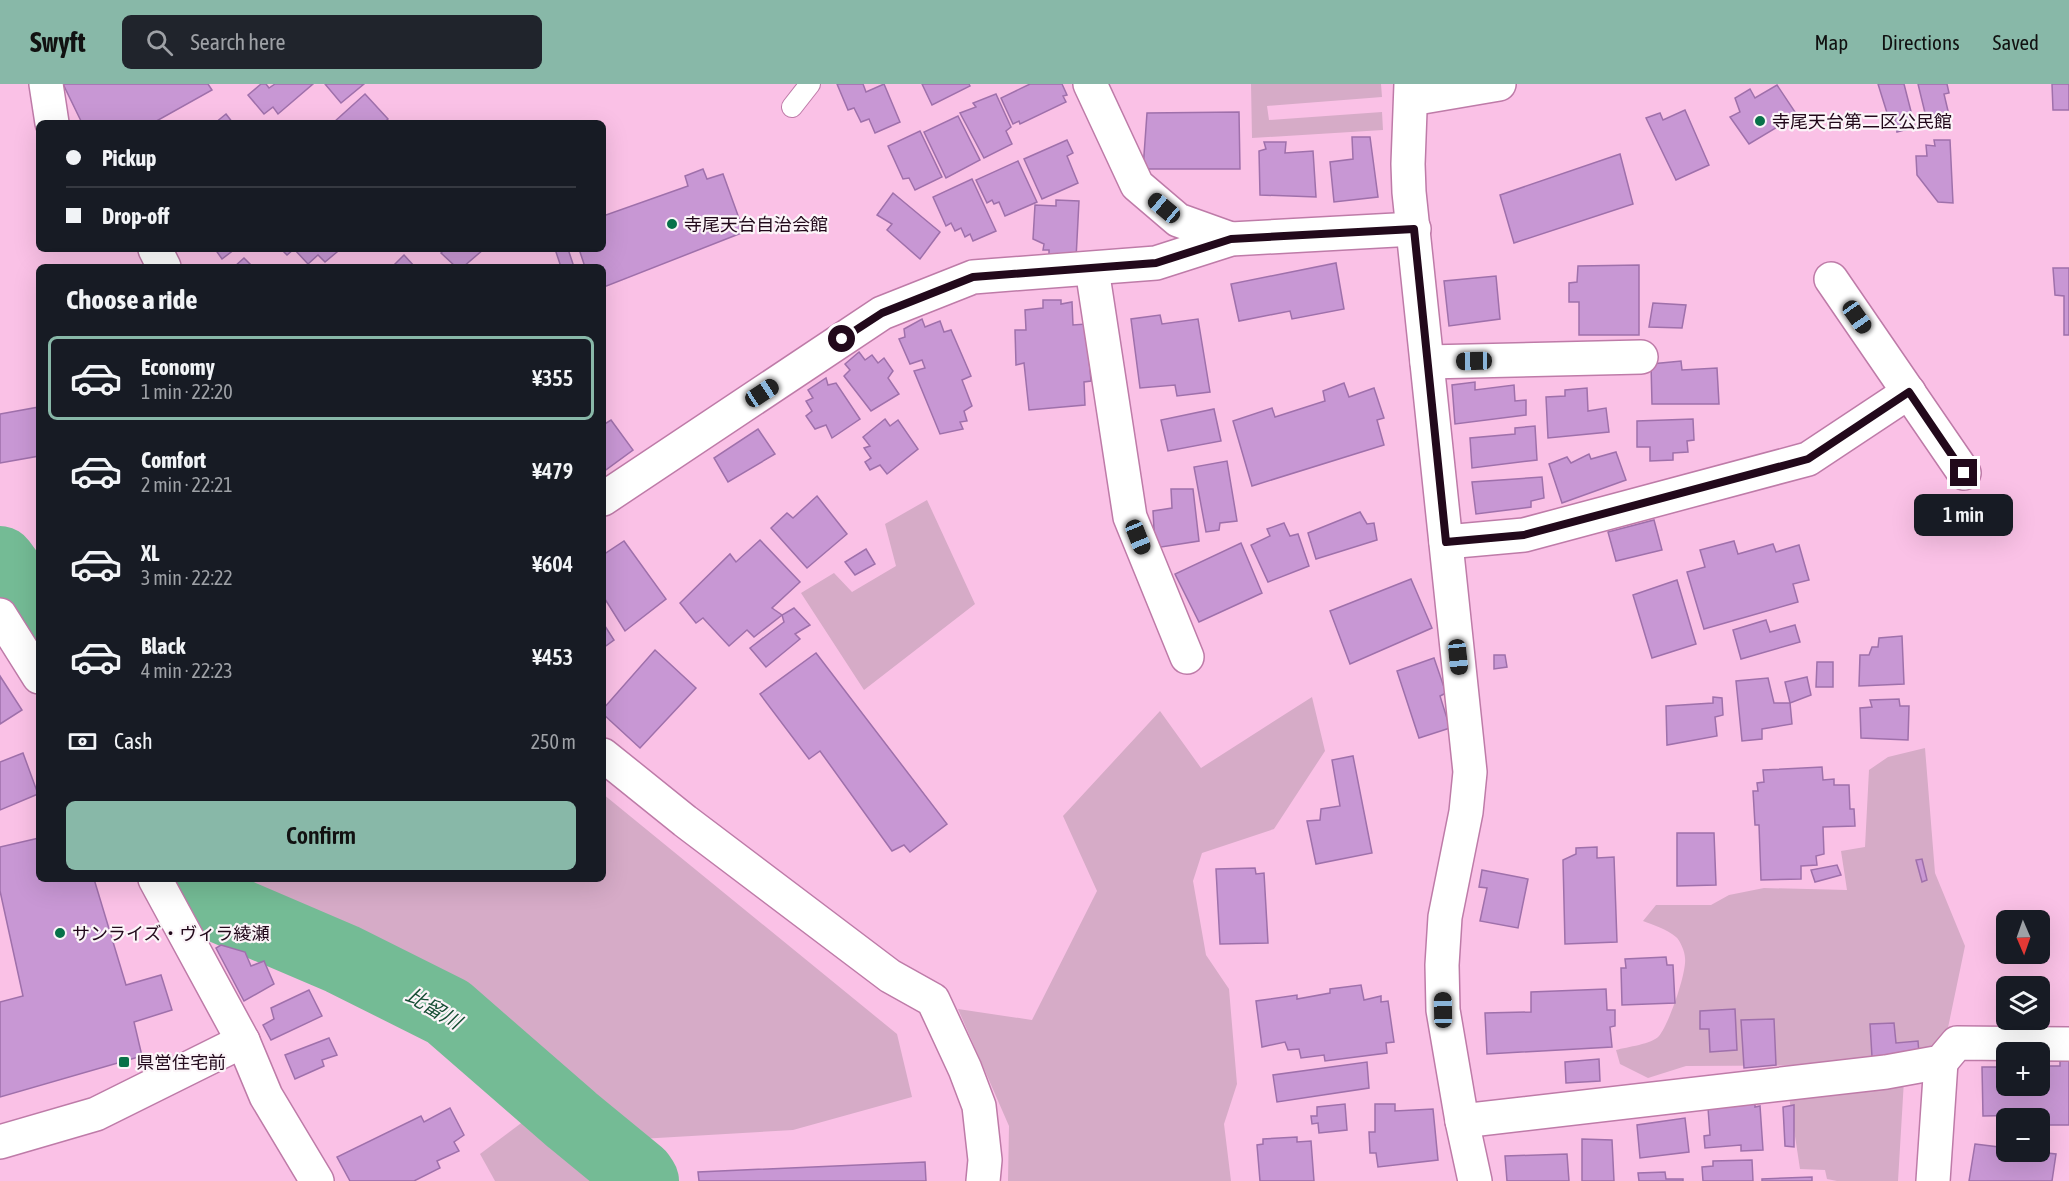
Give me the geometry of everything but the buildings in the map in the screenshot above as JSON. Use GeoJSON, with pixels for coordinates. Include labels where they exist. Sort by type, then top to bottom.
{"type":"FeatureCollection","features":[{"type":"Feature","properties":{"kind":"street"},"geometry":{"type":"LineString","coordinates":[[46,84],[52,120]]}},
{"type":"Feature","properties":{"kind":"street"},"geometry":{"type":"LineString","coordinates":[[1090,84],[1137,185],[1178,219],[1231,239]]}},
{"type":"Feature","properties":{"kind":"street"},"geometry":{"type":"LineString","coordinates":[[1475,1181],[1443,1010],[1442,964],[1445,917],[1466,812],[1470,772],[1426,362],[1408,164],[1411,92],[1499,84]]}},
{"type":"Feature","properties":{"kind":"street"},"geometry":{"type":"LineString","coordinates":[[606,497],[882,313],[973,277],[1156,263],[1231,239],[1414,229]]}},
{"type":"Feature","properties":{"kind":"street"},"geometry":{"type":"LineString","coordinates":[[1092,269],[1130,517],[1187,657]]}},
{"type":"Feature","properties":{"kind":"street"},"geometry":{"type":"LineString","coordinates":[[1831,279],[1964,473]]}},
{"type":"Feature","properties":{"kind":"street"},"geometry":{"type":"LineString","coordinates":[[1426,362],[1641,357]]}},
{"type":"Feature","properties":{"kind":"street"},"geometry":{"type":"LineString","coordinates":[[1446,542],[1524,535],[1808,459],[1909,392]]}},
{"type":"Feature","properties":{"kind":"street"},"geometry":{"type":"LineString","coordinates":[[0,615],[36,672]]}},
{"type":"Feature","properties":{"kind":"street"},"geometry":{"type":"LineString","coordinates":[[606,757],[685,821],[890,976],[933,1000],[965,1069],[979,1106],[985,1160],[983,1181]]}},
{"type":"Feature","properties":{"kind":"street"},"geometry":{"type":"LineString","coordinates":[[157,882],[243,1041],[266,1096],[316,1181]]}},
{"type":"Feature","properties":{"kind":"street"},"geometry":{"type":"LineString","coordinates":[[0,1142],[96,1114],[243,1041]]}},
{"type":"Feature","properties":{"kind":"street"},"geometry":{"type":"LineString","coordinates":[[1933,1181],[1941,1062],[1957,1043],[2069,1044]]}},
{"type":"Feature","properties":{"kind":"street"},"geometry":{"type":"LineString","coordinates":[[1462,1121],[1886,1072],[1941,1062]]}},
{"type":"Feature","properties":{"kind":"lane"},"geometry":{"type":"LineString","coordinates":[[792,107],[810,84]]}},
{"type":"Feature","properties":{"kind":"shaded area"},"geometry":{"type":"Polygon","coordinates":[[[1251,84],[1381,84],[1382,97],[1267,106],[1269,120],[1382,112],[1383,130],[1252,138],[1251,84]]]}},
{"type":"Feature","properties":{"kind":"shaded area"},"geometry":{"type":"Polygon","coordinates":[[[927,500],[975,604],[864,690],[801,593],[834,573],[852,592],[896,566],[885,524],[927,500]]]}},
{"type":"Feature","properties":{"kind":"shaded area"},"geometry":{"type":"Polygon","coordinates":[[[1312,697],[1325,751],[1274,829],[1202,853],[1193,881],[1206,955],[1229,989],[1237,1084],[1224,1124],[1231,1181],[1008,1181],[1009,1126],[958,1009],[1032,1020],[1097,891],[1063,816],[1160,711],[1201,768],[1312,697]]]}},
{"type":"Feature","properties":{"kind":"shaded area"},"geometry":{"type":"Polygon","coordinates":[[[1925,748],[1935,873],[1965,946],[1944,1047],[1860,1065],[1686,1066],[1648,1078],[1620,1064],[1616,1050],[1645,1043],[1659,1036],[1672,1010],[1683,974],[1685,955],[1678,939],[1664,929],[1643,921],[1656,905],[1711,905],[1729,895],[1764,888],[1847,890],[1841,851],[1865,847],[1869,770],[1888,757],[1925,748]]]}},
{"type":"Feature","properties":{"kind":"shaded area"},"geometry":{"type":"Polygon","coordinates":[[[606,796],[897,1034],[912,1097],[793,1130],[640,1139],[556,1094],[456,1004],[226,894],[220,882],[606,882],[606,796]]]}},
{"type":"Feature","properties":{"kind":"shaded area"},"geometry":{"type":"Polygon","coordinates":[[[1904,1080],[1898,1181],[1837,1181],[1827,1179],[1825,1170],[1800,1169],[1788,1090],[1904,1080]]]}},
{"type":"Feature","properties":{"kind":"shaded area"},"geometry":{"type":"Polygon","coordinates":[[[532,1115],[631,1181],[495,1181],[480,1154],[532,1115]]]}},
{"type":"Feature","properties":{"kind":"waterway","name":"比留川"},"geometry":{"type":"LineString","coordinates":[[0,562],[36,611]]}},
{"type":"Feature","properties":{"kind":"waterway","name":"比留川"},"geometry":{"type":"LineString","coordinates":[[204,882],[218,906],[342,959],[448,1012],[639,1175],[643,1181]]}},
{"type":"Feature","properties":{"kind":"place","name":"寺尾天台第二区公民館"},"geometry":{"type":"Point","coordinates":[1760,121]}},
{"type":"Feature","properties":{"kind":"place","name":"寺尾天台自治会館"},"geometry":{"type":"Point","coordinates":[672,224]}},
{"type":"Feature","properties":{"kind":"place","name":"サンライズ・ヴィラ綾瀬"},"geometry":{"type":"Point","coordinates":[60,933]}},
{"type":"Feature","properties":{"kind":"place","name":"県営住宅前"},"geometry":{"type":"Point","coordinates":[124,1062]}},
{"type":"Feature","properties":{"kind":"route"},"geometry":{"type":"LineString","coordinates":[[842,339],[882,313],[973,277],[1156,263],[1231,239],[1414,229],[1446,542],[1524,535],[1808,459],[1909,392],[1964,473]]}}]}
